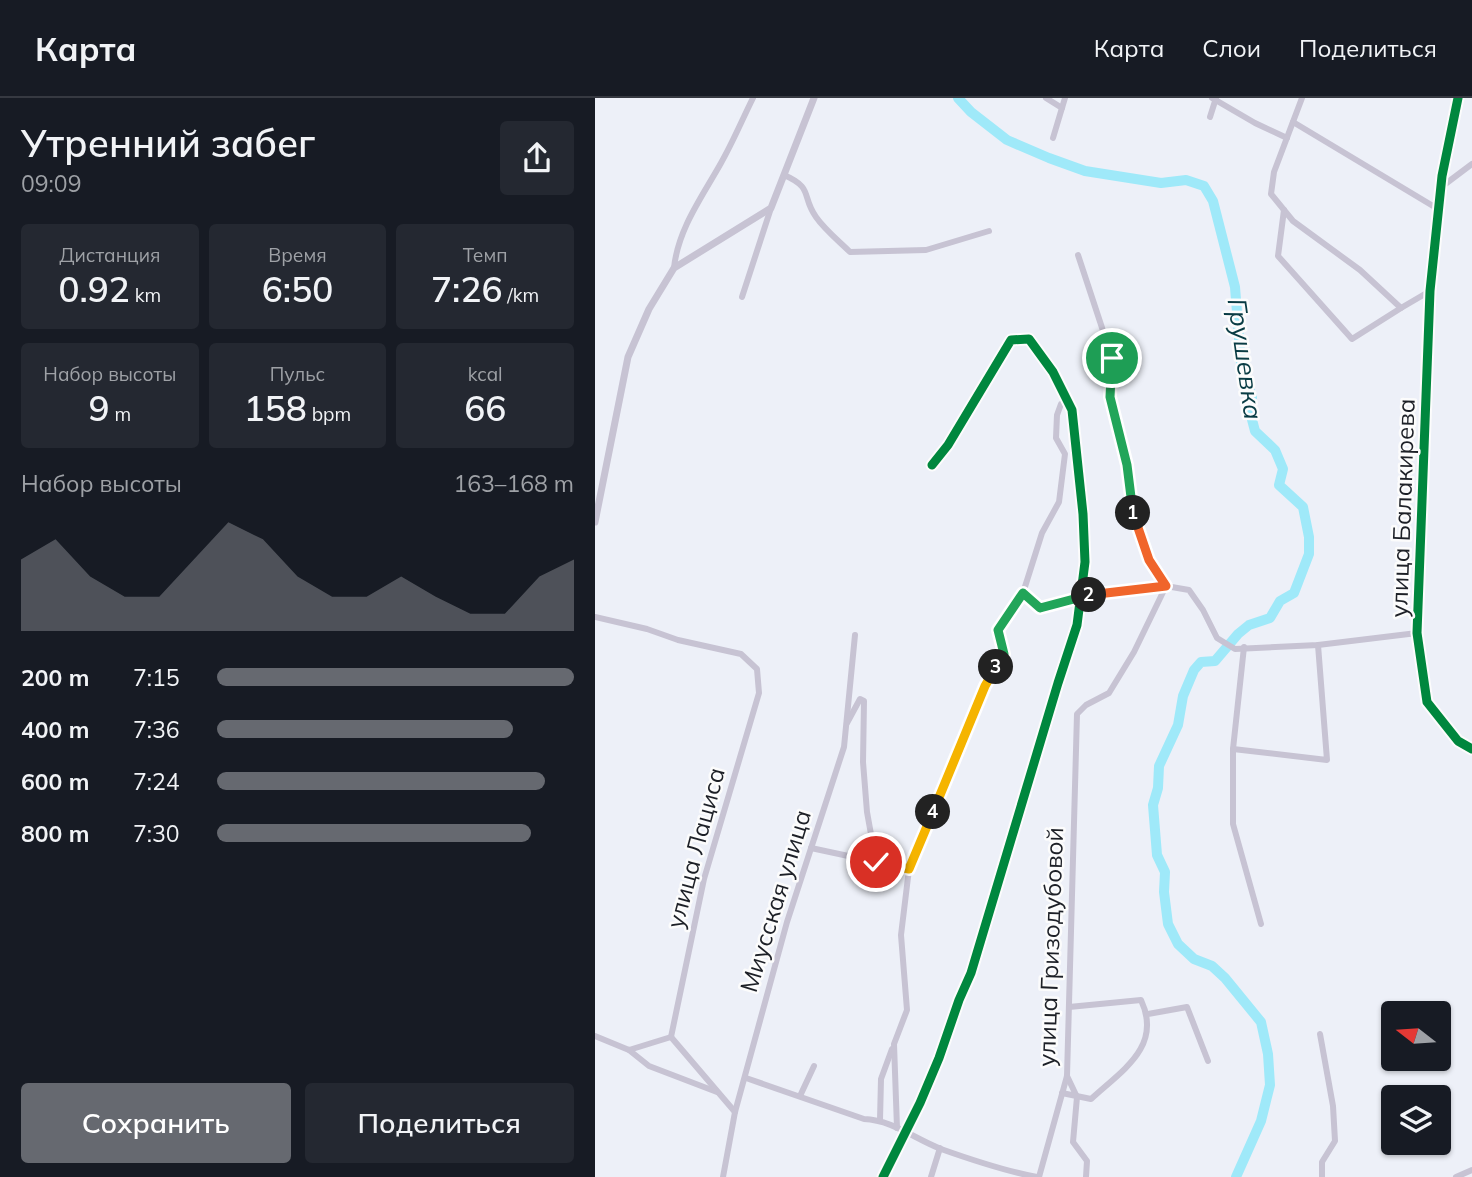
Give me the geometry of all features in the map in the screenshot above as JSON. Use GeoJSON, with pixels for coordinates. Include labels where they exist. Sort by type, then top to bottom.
{"type":"FeatureCollection","features":[{"type":"Feature","properties":{"kind":"street"},"geometry":{"type":"LineString","coordinates":[[595,522],[628,357],[649,309],[674,268],[676,249],[685,226],[723,160],[753,98]]}},
{"type":"Feature","properties":{"kind":"street"},"geometry":{"type":"LineString","coordinates":[[742,297],[771,208],[814,98]]}},
{"type":"Feature","properties":{"kind":"street"},"geometry":{"type":"LineString","coordinates":[[1046,98],[1062,108]]}},
{"type":"Feature","properties":{"kind":"street"},"geometry":{"type":"LineString","coordinates":[[1053,138],[1065,98]]}},
{"type":"Feature","properties":{"kind":"street"},"geometry":{"type":"LineString","coordinates":[[1210,117],[1214,98],[1255,123],[1287,138]]}},
{"type":"Feature","properties":{"kind":"street"},"geometry":{"type":"LineString","coordinates":[[1302,98],[1274,172],[1271,194],[1293,221],[1360,270],[1401,308]]}},
{"type":"Feature","properties":{"kind":"street","name":"улица Балакирева"},"geometry":{"type":"LineString","coordinates":[[1458,98],[1440,188],[1430,291],[1417,633],[1427,702],[1458,741],[1472,749]]}},
{"type":"Feature","properties":{"kind":"street"},"geometry":{"type":"LineString","coordinates":[[1293,122],[1439,209]]}},
{"type":"Feature","properties":{"kind":"street"},"geometry":{"type":"LineString","coordinates":[[1440,188],[1472,164]]}},
{"type":"Feature","properties":{"kind":"street"},"geometry":{"type":"LineString","coordinates":[[784,175],[798,181],[806,191],[814,215],[851,253],[926,250],[989,232]]}},
{"type":"Feature","properties":{"kind":"street"},"geometry":{"type":"LineString","coordinates":[[674,268],[771,208]]}},
{"type":"Feature","properties":{"kind":"street"},"geometry":{"type":"LineString","coordinates":[[1283,210],[1278,256],[1352,339],[1430,291]]}},
{"type":"Feature","properties":{"kind":"street"},"geometry":{"type":"LineString","coordinates":[[1078,255],[1112,358],[1110,397],[1127,465],[1133,515],[1149,560],[1166,586]]}},
{"type":"Feature","properties":{"kind":"street"},"geometry":{"type":"LineString","coordinates":[[883,1177],[939,1058],[971,973],[1077,625],[1085,562],[1072,410],[1053,372],[1029,339],[1011,340],[949,445],[932,465]]}},
{"type":"Feature","properties":{"kind":"street"},"geometry":{"type":"LineString","coordinates":[[880,1120],[881,1079],[907,1010],[901,934],[909,869],[985,686],[1004,654],[998,630],[1023,593],[1042,533],[1059,502],[1065,454],[1056,438],[1057,415],[1061,404],[1068,402]]}},
{"type":"Feature","properties":{"kind":"street"},"geometry":{"type":"LineString","coordinates":[[1023,593],[1040,608],[1081,596],[1166,586],[1189,590],[1217,638],[1235,649],[1318,645],[1417,633]]}},
{"type":"Feature","properties":{"kind":"street","name":"улица Гризодубовой"},"geometry":{"type":"LineString","coordinates":[[1038,1177],[1067,1076],[1077,714],[1086,705],[1109,693],[1134,652],[1166,586]]}},
{"type":"Feature","properties":{"kind":"street","name":"улица Лациса"},"geometry":{"type":"LineString","coordinates":[[595,617],[647,629],[678,640],[741,653],[757,669],[759,693],[704,879],[671,1037]]}},
{"type":"Feature","properties":{"kind":"street","name":"Миусская улица"},"geometry":{"type":"LineString","coordinates":[[723,1177],[736,1112],[787,922],[843,747],[855,635]]}},
{"type":"Feature","properties":{"kind":"street"},"geometry":{"type":"LineString","coordinates":[[1233,749],[1327,760],[1318,645]]}},
{"type":"Feature","properties":{"kind":"street"},"geometry":{"type":"LineString","coordinates":[[1244,647],[1233,749],[1233,824],[1261,924]]}},
{"type":"Feature","properties":{"kind":"street"},"geometry":{"type":"LineString","coordinates":[[846,724],[860,699],[864,701],[863,762],[867,812],[876,862]]}},
{"type":"Feature","properties":{"kind":"street"},"geometry":{"type":"LineString","coordinates":[[811,848],[909,869]]}},
{"type":"Feature","properties":{"kind":"street"},"geometry":{"type":"LineString","coordinates":[[1062,1093],[1091,1099],[1137,1058],[1147,1036],[1148,1014],[1141,1000],[1069,1007]]}},
{"type":"Feature","properties":{"kind":"street"},"geometry":{"type":"LineString","coordinates":[[1148,1014],[1187,1007],[1208,1062]]}},
{"type":"Feature","properties":{"kind":"street"},"geometry":{"type":"LineString","coordinates":[[1320,1034],[1333,1106],[1335,1141],[1322,1162],[1322,1177]]}},
{"type":"Feature","properties":{"kind":"street"},"geometry":{"type":"LineString","coordinates":[[595,1037],[629,1050],[649,1066],[718,1093]]}},
{"type":"Feature","properties":{"kind":"street"},"geometry":{"type":"LineString","coordinates":[[629,1050],[671,1037],[736,1112]]}},
{"type":"Feature","properties":{"kind":"street"},"geometry":{"type":"LineString","coordinates":[[894,1044],[897,1128]]}},
{"type":"Feature","properties":{"kind":"street"},"geometry":{"type":"LineString","coordinates":[[800,1096],[814,1066]]}},
{"type":"Feature","properties":{"kind":"street"},"geometry":{"type":"LineString","coordinates":[[1067,1076],[1077,1097],[1073,1142],[1087,1161],[1086,1177]]}},
{"type":"Feature","properties":{"kind":"street"},"geometry":{"type":"LineString","coordinates":[[746,1078],[865,1119],[880,1120],[940,1148],[1011,1172],[1038,1177]]}},
{"type":"Feature","properties":{"kind":"street"},"geometry":{"type":"LineString","coordinates":[[931,1177],[940,1148]]}},
{"type":"Feature","properties":{"kind":"street"},"geometry":{"type":"LineString","coordinates":[[1456,1177],[1472,1170]]}},
{"type":"Feature","properties":{"kind":"waterway","name":"Грушевка"},"geometry":{"type":"LineString","coordinates":[[958,98],[971,112],[1007,140],[1085,171],[1161,183],[1186,180],[1204,186],[1213,201],[1235,287],[1241,363],[1252,397],[1250,412],[1255,431],[1275,450],[1283,469],[1279,485],[1303,507],[1309,537],[1309,554],[1294,593],[1280,601],[1270,618],[1249,625],[1238,634],[1215,661],[1201,662],[1194,670],[1183,696],[1178,725],[1159,766],[1158,788],[1153,805],[1157,855],[1165,872],[1164,892],[1168,924],[1178,944],[1194,959],[1212,966],[1225,978],[1261,1022],[1268,1054],[1270,1085],[1261,1121],[1236,1177]]}},
{"type":"Feature","properties":{"kind":"cycle path"},"geometry":{"type":"LineString","coordinates":[[1458,98],[1442,176],[1430,291],[1417,633],[1427,702],[1458,741],[1472,749]]}},
{"type":"Feature","properties":{"kind":"cycle path"},"geometry":{"type":"LineString","coordinates":[[883,1177],[920,1103],[971,973],[1077,625],[1085,562],[1072,410],[1053,372],[1029,339],[1011,340],[948,445],[932,465]]}},
{"type":"Feature","properties":{"kind":"route"},"geometry":{"type":"LineString","coordinates":[[876,862],[909,869],[985,686],[1004,654],[998,630],[1023,593],[1040,608],[1081,596],[1166,586],[1149,560],[1133,515],[1127,465],[1110,397],[1112,358]]}}]}
